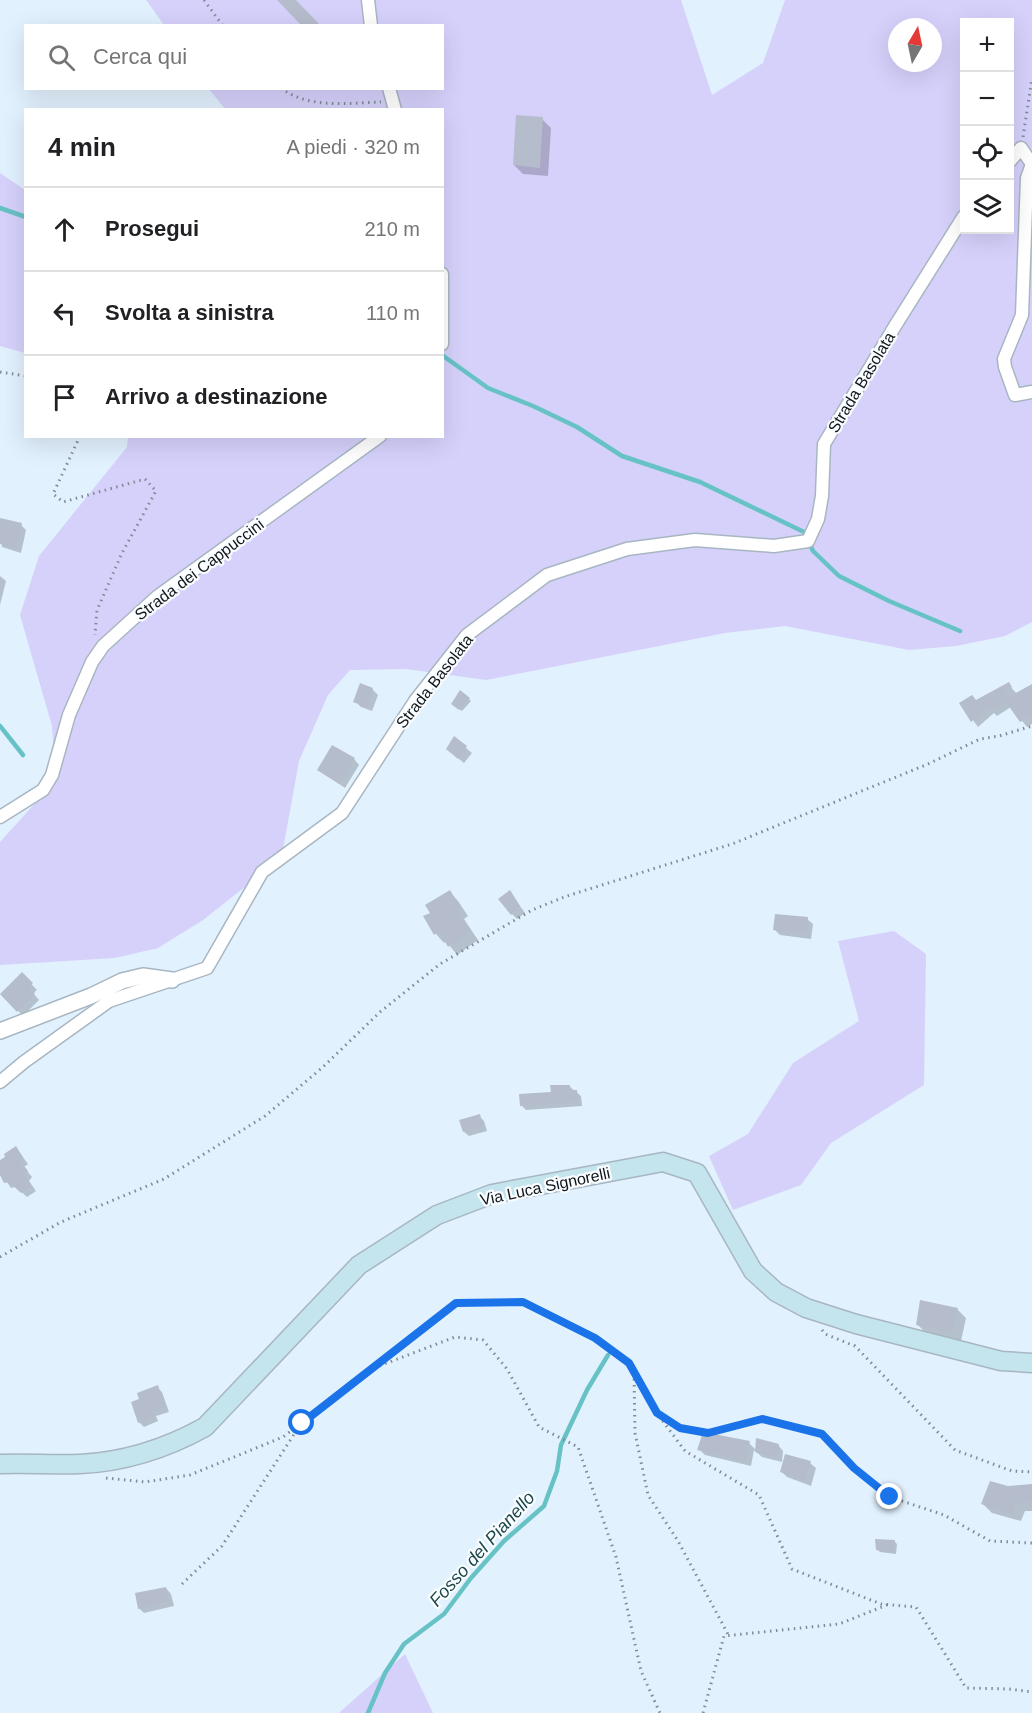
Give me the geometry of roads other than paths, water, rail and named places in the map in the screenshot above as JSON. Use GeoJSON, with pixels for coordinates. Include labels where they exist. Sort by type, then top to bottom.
{"type":"FeatureCollection","features":[{"type":"Feature","properties":{"kind":"main road","name":"Via Luca Signorelli"},"geometry":{"type":"LineString","coordinates":[[0,1464],[82,1464],[136,1456],[178,1442],[205,1427],[359,1265],[437,1215],[492,1194],[663,1161],[697,1173],[753,1270],[776,1292],[806,1308],[856,1324],[1001,1361],[1032,1363]]}},
{"type":"Feature","properties":{"kind":"street"},"geometry":{"type":"LineString","coordinates":[[368,0],[371,24]]}},
{"type":"Feature","properties":{"kind":"street"},"geometry":{"type":"LineString","coordinates":[[390,90],[394,106]]}},
{"type":"Feature","properties":{"kind":"street"},"geometry":{"type":"LineString","coordinates":[[1014,157],[1021,147],[1032,164],[1027,178],[1022,315],[1004,359],[1015,395],[1032,392]]}},
{"type":"Feature","properties":{"kind":"street","name":"Strada Basolata"},"geometry":{"type":"LineString","coordinates":[[0,1082],[109,1001],[207,968],[262,872],[342,813],[415,701],[467,635],[547,575],[627,549],[695,540],[774,546],[808,541],[818,519],[822,496],[824,444],[960,222]]}},
{"type":"Feature","properties":{"kind":"street","name":"Strada dei Cappuccini"},"geometry":{"type":"LineString","coordinates":[[0,818],[43,790],[52,775],[69,715],[92,662],[103,646],[159,596],[377,438]]}},
{"type":"Feature","properties":{"kind":"street"},"geometry":{"type":"LineString","coordinates":[[0,1031],[91,996],[122,981],[143,976],[172,980]]}},
{"type":"Feature","properties":{"kind":"waterway"},"geometry":{"type":"LineString","coordinates":[[0,208],[24,216]]}},
{"type":"Feature","properties":{"kind":"waterway"},"geometry":{"type":"LineString","coordinates":[[444,356],[488,388],[577,427],[622,456],[700,482],[804,532],[813,551],[839,576],[889,601],[960,631]]}},
{"type":"Feature","properties":{"kind":"waterway"},"geometry":{"type":"LineString","coordinates":[[0,726],[23,755]]}},
{"type":"Feature","properties":{"kind":"waterway","name":"Fosso del Pianello"},"geometry":{"type":"LineString","coordinates":[[368,1713],[385,1673],[404,1644],[444,1614],[471,1578],[504,1541],[544,1506],[557,1471],[561,1445],[587,1390],[608,1355]]}}]}
